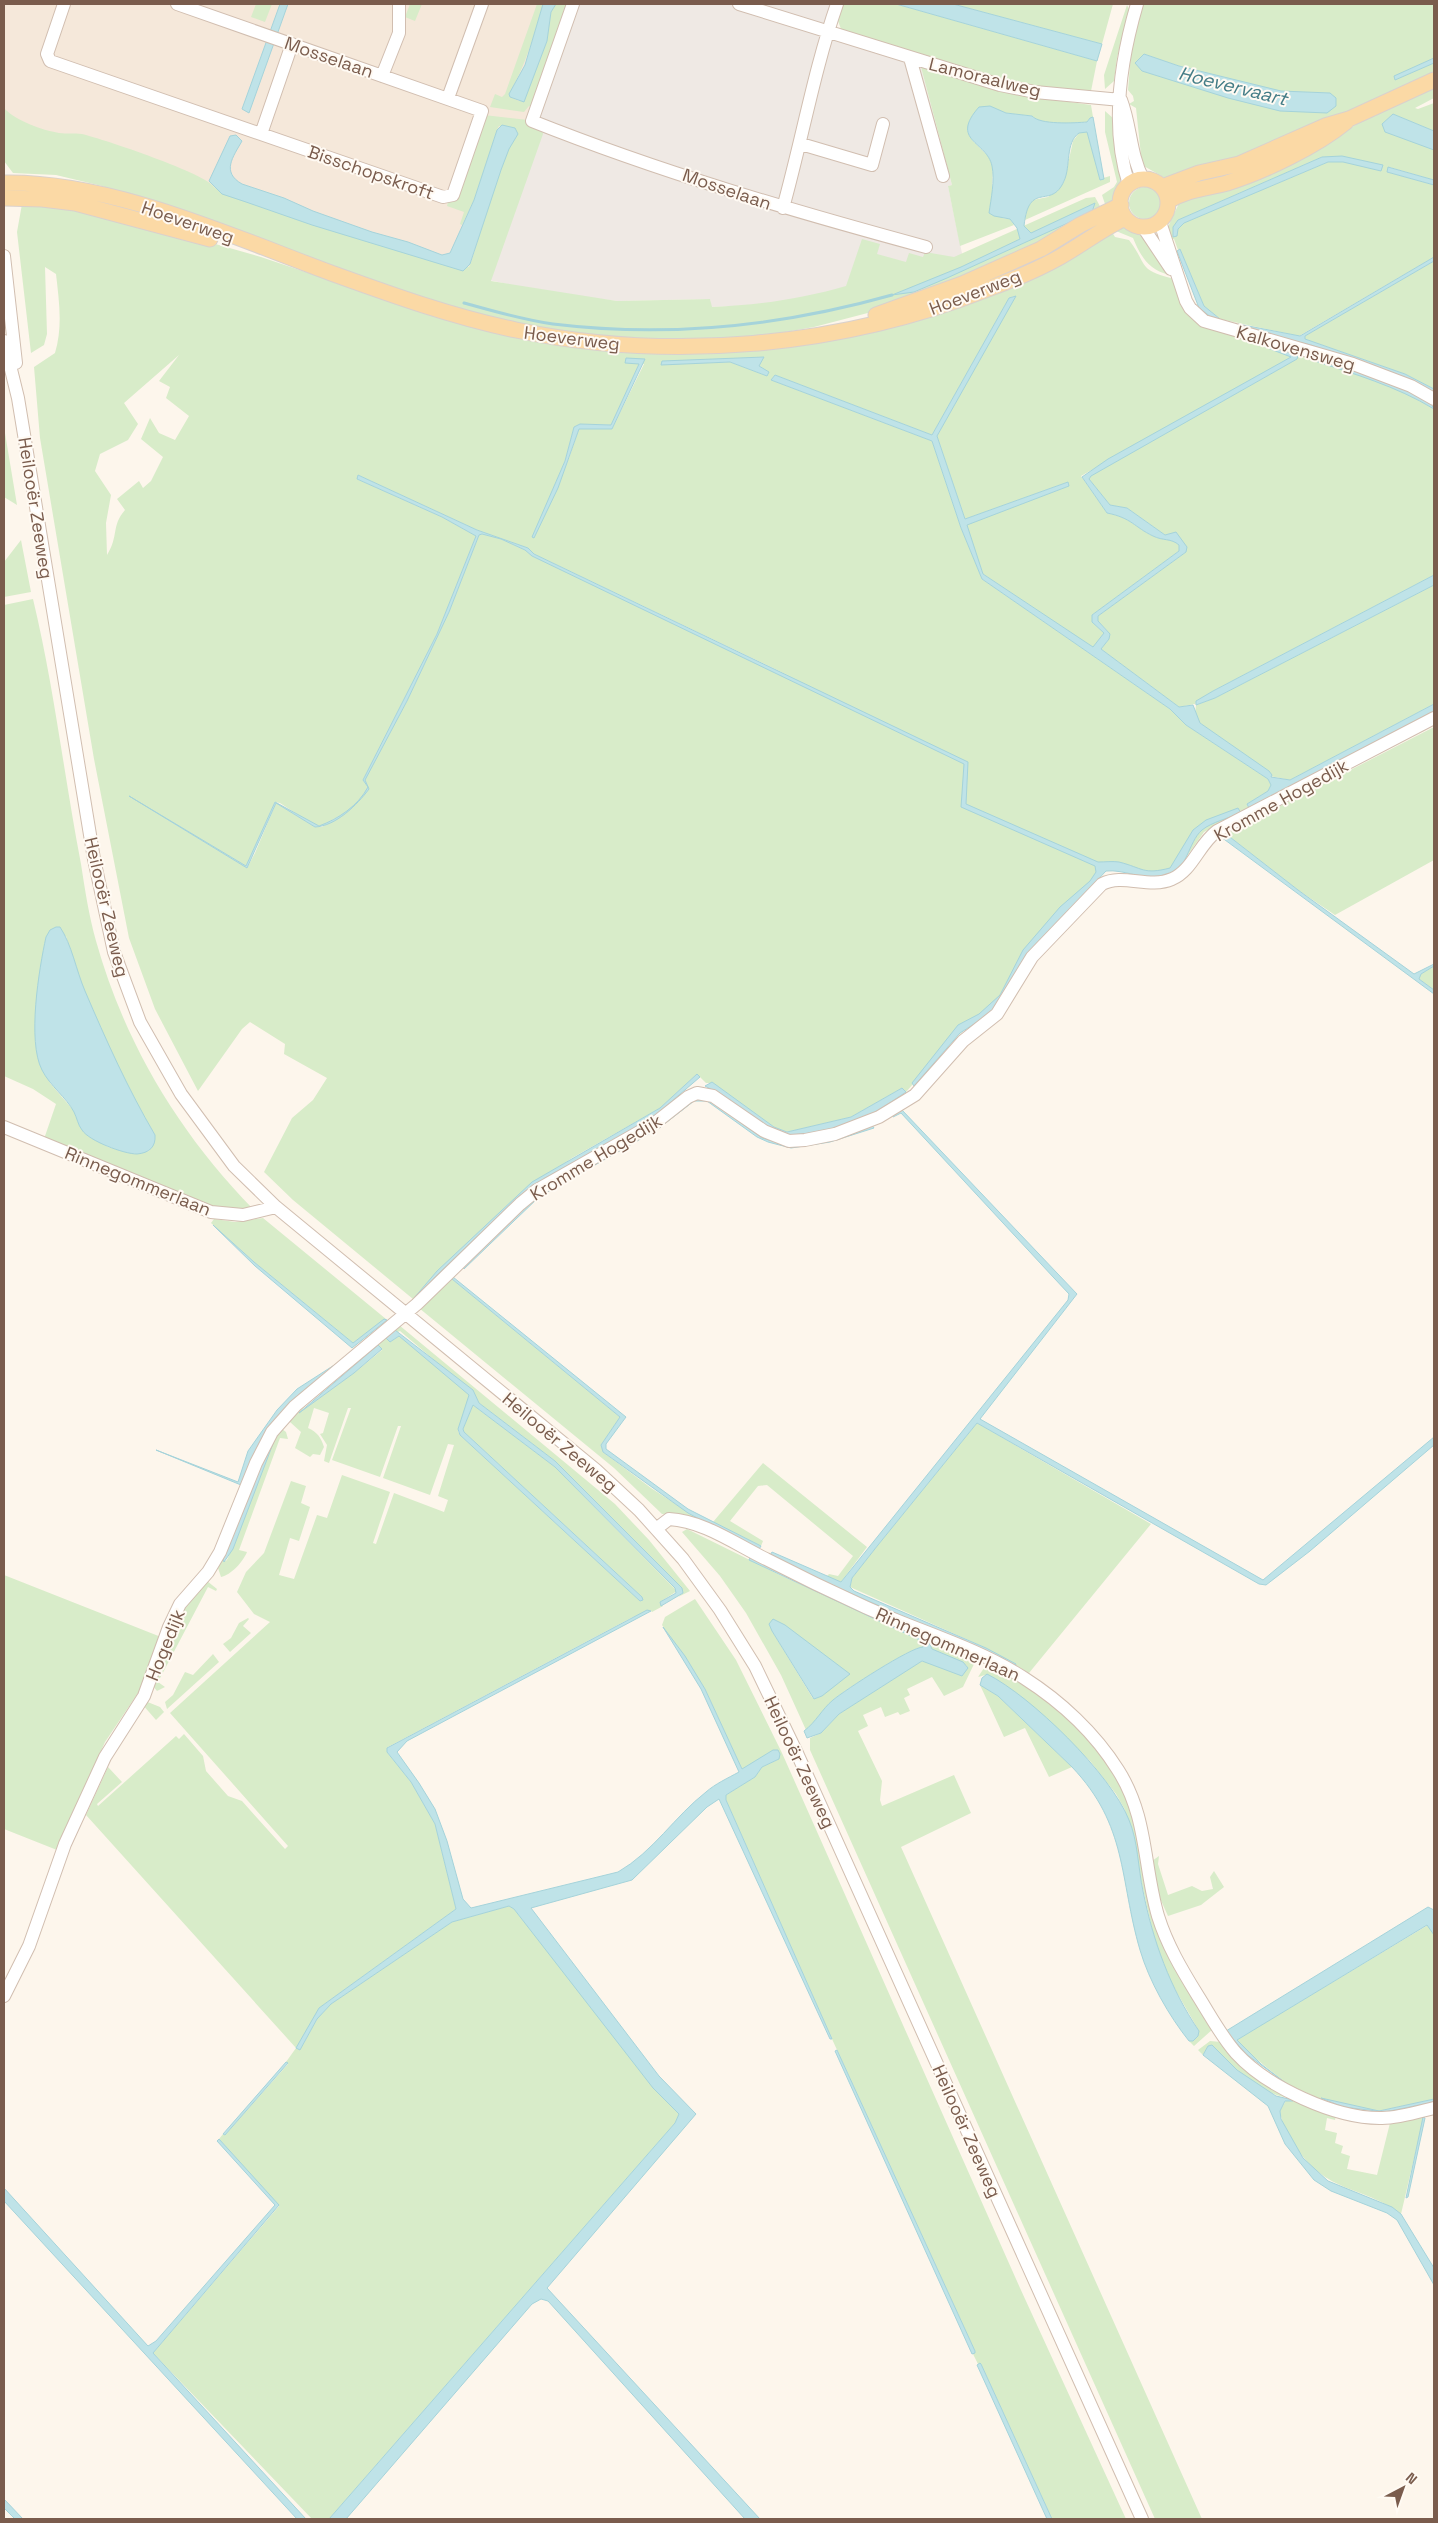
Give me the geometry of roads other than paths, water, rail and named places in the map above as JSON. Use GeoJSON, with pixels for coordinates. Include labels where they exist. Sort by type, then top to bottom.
{"type":"FeatureCollection","features":[{"type":"Feature","properties":{"kind":"main road"},"geometry":{"type":"LineString","coordinates":[[1165,194],[1200,173],[1239,164],[1325,126],[1349,119],[1434,80]]}},
{"type":"Feature","properties":{"kind":"main road"},"geometry":{"type":"LineString","coordinates":[[1136,182],[1157,183],[1165,194],[1168,209],[1160,222],[1143,227],[1130,223],[1123,212],[1121,198],[1136,182]]}},
{"type":"Feature","properties":{"kind":"main road","name":"Hoeverweg"},"geometry":{"type":"LineString","coordinates":[[4,183],[50,184],[173,215],[367,286]]}},
{"type":"Feature","properties":{"kind":"main road","name":"Hoeverweg"},"geometry":{"type":"LineString","coordinates":[[4,198],[42,199],[75,204],[193,234],[467,318],[559,338],[662,346],[714,346],[828,335],[868,327],[959,300],[1057,258],[1123,212]]}},
{"type":"Feature","properties":{"kind":"street","name":"Bisschopskroft"},"geometry":{"type":"LineString","coordinates":[[64,4],[47,54],[50,61],[443,197],[453,195],[482,111]]}},
{"type":"Feature","properties":{"kind":"street","name":"Mosselaan"},"geometry":{"type":"LineString","coordinates":[[182,4],[482,111]]}},
{"type":"Feature","properties":{"kind":"street"},"geometry":{"type":"LineString","coordinates":[[382,76],[399,33],[399,4]]}},
{"type":"Feature","properties":{"kind":"street"},"geometry":{"type":"LineString","coordinates":[[448,98],[482,4]]}},
{"type":"Feature","properties":{"kind":"street","name":"Mosselaan"},"geometry":{"type":"LineString","coordinates":[[573,4],[532,121],[576,138],[783,208],[926,247]]}},
{"type":"Feature","properties":{"kind":"street","name":"Lamoraalweg"},"geometry":{"type":"LineString","coordinates":[[739,4],[1000,85],[1035,92],[1120,100]]}},
{"type":"Feature","properties":{"kind":"street"},"geometry":{"type":"LineString","coordinates":[[783,208],[801,144],[827,32],[837,4]]}},
{"type":"Feature","properties":{"kind":"street"},"geometry":{"type":"LineString","coordinates":[[1136,182],[1121,156],[1117,116],[1123,64],[1137,4]]}},
{"type":"Feature","properties":{"kind":"street"},"geometry":{"type":"LineString","coordinates":[[261,134],[292,44]]}},
{"type":"Feature","properties":{"kind":"street","name":"Lamoraalweg"},"geometry":{"type":"LineString","coordinates":[[910,58],[943,176]]}},
{"type":"Feature","properties":{"kind":"street"},"geometry":{"type":"LineString","coordinates":[[801,144],[872,164],[883,124]]}},
{"type":"Feature","properties":{"kind":"street","name":"Kalkovensweg"},"geometry":{"type":"LineString","coordinates":[[1160,222],[1190,308],[1209,324],[1353,364],[1411,386],[1434,399]]}},
{"type":"Feature","properties":{"kind":"street","name":"Kalkovensweg"},"geometry":{"type":"LineString","coordinates":[[1143,227],[1179,278]]}},
{"type":"Feature","properties":{"kind":"street","name":"Heilooër Zeeweg"},"geometry":{"type":"LineString","coordinates":[[4,256],[12,318],[18,398]]}},
{"type":"Feature","properties":{"kind":"street","name":"Heilooër Zeeweg"},"geometry":{"type":"LineString","coordinates":[[4,341],[18,398],[94,859],[114,952],[140,1022],[176,1086],[234,1166],[276,1207],[405,1315],[596,1470],[656,1529],[683,1559],[720,1610],[751,1659],[772,1701],[1142,2519]]}},
{"type":"Feature","properties":{"kind":"street","name":"Kromme Hogedijk"},"geometry":{"type":"LineString","coordinates":[[405,1315],[529,1196],[655,1123],[693,1094],[702,1092],[713,1096],[764,1132],[789,1141],[835,1134],[870,1122],[886,1113],[914,1095],[963,1041],[997,1014],[1032,956],[1102,884],[1117,880],[1154,883],[1171,880],[1184,870],[1201,846],[1217,831],[1434,718]]}},
{"type":"Feature","properties":{"kind":"street","name":"Rinnegommerlaan"},"geometry":{"type":"LineString","coordinates":[[4,1127],[211,1212],[243,1215],[276,1207]]}},
{"type":"Feature","properties":{"kind":"street","name":"Hogedijk"},"geometry":{"type":"LineString","coordinates":[[4,1996],[28,1946],[65,1844],[104,1757],[144,1696],[177,1610],[188,1592],[208,1572],[220,1552],[264,1445],[280,1422],[295,1406],[405,1315]]}},
{"type":"Feature","properties":{"kind":"street","name":"Rinnegommerlaan"},"geometry":{"type":"LineString","coordinates":[[656,1529],[669,1519],[701,1526],[868,1608],[990,1660],[1016,1673],[1048,1696],[1089,1733],[1117,1768],[1126,1784],[1141,1822],[1154,1897],[1162,1929],[1182,1969],[1235,2051],[1253,2068],[1278,2085],[1305,2098],[1338,2110],[1382,2118],[1434,2108]]}},
{"type":"Feature","properties":{"kind":"water"},"geometry":{"type":"Polygon","coordinates":[[[280,4],[288,4],[249,113],[242,109],[280,4]]]}},
{"type":"Feature","properties":{"kind":"water"},"geometry":{"type":"Polygon","coordinates":[[[543,4],[556,4],[551,12],[547,41],[524,102],[510,97],[509,94],[525,65],[543,4]]]}},
{"type":"Feature","properties":{"kind":"water"},"geometry":{"type":"Polygon","coordinates":[[[896,4],[953,4],[1102,44],[1097,61],[896,4]]]}},
{"type":"Feature","properties":{"kind":"water","name":"Hoevervaart"},"geometry":{"type":"Polygon","coordinates":[[[1144,54],[1179,66],[1281,91],[1330,93],[1336,98],[1336,106],[1327,113],[1280,111],[1228,98],[1142,71],[1135,63],[1144,54]]]}},
{"type":"Feature","properties":{"kind":"water"},"geometry":{"type":"Polygon","coordinates":[[[1434,58],[1434,63],[1395,80],[1394,76],[1434,58]]]}},
{"type":"Feature","properties":{"kind":"water"},"geometry":{"type":"Polygon","coordinates":[[[990,106],[1006,113],[1032,116],[1049,122],[1087,122],[1093,117],[1104,179],[1100,180],[1087,132],[1079,133],[1072,143],[1066,175],[1059,190],[1053,194],[1035,199],[1031,203],[1024,226],[1031,233],[1095,203],[1092,212],[914,292],[892,295],[961,267],[1020,239],[1017,228],[1010,219],[994,216],[989,213],[993,183],[992,166],[984,151],[972,140],[969,134],[968,127],[971,118],[979,107],[990,106]]]}},
{"type":"Feature","properties":{"kind":"water"},"geometry":{"type":"Polygon","coordinates":[[[1393,114],[1434,131],[1434,150],[1385,132],[1382,124],[1393,114]]]}},
{"type":"Feature","properties":{"kind":"water"},"geometry":{"type":"Polygon","coordinates":[[[502,125],[515,128],[518,134],[509,149],[501,170],[470,264],[463,271],[312,225],[222,194],[209,181],[230,136],[236,135],[242,141],[233,158],[230,169],[236,179],[242,184],[372,232],[408,242],[442,255],[450,253],[474,200],[497,130],[502,125]]]}},
{"type":"Feature","properties":{"kind":"water"},"geometry":{"type":"Polygon","coordinates":[[[1342,156],[1383,165],[1381,171],[1343,162],[1328,162],[1184,223],[1178,229],[1177,236],[1173,237],[1173,227],[1178,220],[1322,157],[1342,156]]]}},
{"type":"Feature","properties":{"kind":"water"},"geometry":{"type":"Polygon","coordinates":[[[1388,167],[1434,180],[1434,185],[1387,172],[1388,167]]]}},
{"type":"Feature","properties":{"kind":"water"},"geometry":{"type":"Polygon","coordinates":[[[1180,249],[1204,306],[1220,319],[1215,320],[1199,308],[1177,251],[1180,249]]]}},
{"type":"Feature","properties":{"kind":"water"},"geometry":{"type":"Polygon","coordinates":[[[1434,257],[1434,261],[1305,336],[1305,339],[1405,374],[1434,389],[1434,395],[1380,370],[1311,345],[1236,327],[1238,324],[1300,336],[1434,257]]]}},
{"type":"Feature","properties":{"kind":"water"},"geometry":{"type":"Polygon","coordinates":[[[1016,296],[937,436],[965,519],[1068,482],[1069,486],[967,525],[983,574],[1093,647],[1104,633],[1092,622],[1092,615],[1179,551],[1179,545],[1173,541],[1153,536],[1128,520],[1107,513],[1082,477],[1108,459],[1291,357],[1265,347],[1268,343],[1299,353],[1297,359],[1091,476],[1089,479],[1110,505],[1127,508],[1165,535],[1176,532],[1187,547],[1186,552],[1098,616],[1098,621],[1110,634],[1109,639],[1101,649],[1179,707],[1193,705],[1200,723],[1269,771],[1272,775],[1271,777],[1290,780],[1434,704],[1434,711],[1249,808],[1247,804],[1268,791],[1271,785],[1268,779],[1186,725],[1170,709],[982,579],[961,528],[932,441],[771,380],[775,375],[932,435],[1009,298],[1016,296]]]}},
{"type":"Feature","properties":{"kind":"water"},"geometry":{"type":"Polygon","coordinates":[[[764,357],[759,366],[769,372],[767,376],[730,362],[661,365],[662,361],[764,357]]]}},
{"type":"Feature","properties":{"kind":"water"},"geometry":{"type":"Polygon","coordinates":[[[1315,357],[1399,386],[1428,402],[1434,409],[1390,387],[1312,360],[1315,357]]]}},
{"type":"Feature","properties":{"kind":"water"},"geometry":{"type":"Polygon","coordinates":[[[626,358],[645,359],[612,429],[579,429],[558,488],[534,538],[532,537],[565,461],[574,427],[580,424],[611,425],[639,364],[625,363],[626,358]]]}},
{"type":"Feature","properties":{"kind":"water"},"geometry":{"type":"Polygon","coordinates":[[[358,475],[477,530],[528,548],[534,554],[968,762],[966,804],[1098,862],[1119,862],[1148,871],[1170,868],[1193,830],[1206,820],[1238,808],[1241,813],[1216,822],[1202,830],[1197,835],[1183,863],[1173,874],[1158,878],[1106,871],[1032,949],[1019,966],[1000,1004],[982,1019],[960,1033],[914,1086],[912,1083],[958,1025],[979,1014],[1000,995],[1023,950],[1060,907],[1090,881],[1096,872],[1095,866],[961,807],[964,764],[532,556],[525,550],[501,539],[482,534],[479,535],[449,612],[407,701],[365,780],[369,789],[345,814],[323,826],[315,827],[276,803],[247,868],[129,796],[246,866],[275,802],[319,826],[347,811],[364,794],[368,787],[363,780],[437,634],[476,536],[442,517],[357,479],[358,475]]]}},
{"type":"Feature","properties":{"kind":"water"},"geometry":{"type":"Polygon","coordinates":[[[1434,575],[1434,585],[1215,698],[1196,705],[1196,701],[1213,691],[1434,575]]]}},
{"type":"Feature","properties":{"kind":"water"},"geometry":{"type":"Polygon","coordinates":[[[1226,834],[1298,890],[1414,974],[1434,964],[1434,966],[1421,974],[1419,979],[1434,990],[1434,994],[1221,837],[1226,834]]]}},
{"type":"Feature","properties":{"kind":"water"},"geometry":{"type":"Polygon","coordinates":[[[60,927],[64,934],[101,1028],[155,1135],[153,1146],[145,1152],[137,1154],[116,1149],[86,1134],[71,1107],[42,1070],[35,1041],[36,1005],[40,967],[46,937],[50,930],[60,927]]]}},
{"type":"Feature","properties":{"kind":"water"},"geometry":{"type":"Polygon","coordinates":[[[697,1074],[700,1077],[650,1120],[545,1178],[518,1197],[435,1277],[415,1300],[414,1298],[437,1271],[532,1182],[660,1108],[697,1074]]]}},
{"type":"Feature","properties":{"kind":"water"},"geometry":{"type":"Polygon","coordinates":[[[712,1082],[774,1127],[787,1132],[851,1117],[902,1088],[906,1092],[859,1120],[828,1130],[792,1135],[773,1131],[723,1096],[705,1086],[712,1082]]]}},
{"type":"Feature","properties":{"kind":"water"},"geometry":{"type":"Polygon","coordinates":[[[696,1098],[709,1100],[762,1138],[789,1146],[840,1138],[872,1125],[874,1128],[830,1142],[791,1148],[757,1137],[707,1101],[694,1101],[658,1129],[539,1197],[464,1269],[463,1267],[541,1193],[650,1132],[696,1098]]]}},
{"type":"Feature","properties":{"kind":"water"},"geometry":{"type":"Polygon","coordinates":[[[902,1110],[1077,1294],[980,1419],[1263,1580],[1434,1437],[1434,1445],[1310,1551],[1266,1585],[1259,1584],[977,1423],[852,1578],[850,1587],[854,1591],[986,1648],[1016,1664],[1015,1666],[769,1557],[772,1552],[841,1582],[1068,1300],[1069,1294],[901,1113],[893,1117],[892,1115],[902,1110]]]}},
{"type":"Feature","properties":{"kind":"water"},"geometry":{"type":"Polygon","coordinates":[[[213,1225],[254,1262],[353,1343],[384,1319],[387,1320],[352,1348],[255,1266],[213,1225]]]}},
{"type":"Feature","properties":{"kind":"water"},"geometry":{"type":"Polygon","coordinates":[[[453,1277],[626,1417],[606,1444],[606,1449],[688,1509],[761,1546],[758,1551],[688,1513],[603,1452],[601,1445],[620,1417],[452,1279],[453,1277]]]}},
{"type":"Feature","properties":{"kind":"water"},"geometry":{"type":"Polygon","coordinates":[[[395,1330],[473,1390],[479,1403],[555,1461],[682,1588],[683,1593],[661,1606],[660,1602],[676,1593],[675,1588],[555,1467],[473,1405],[463,1429],[464,1432],[642,1597],[643,1600],[640,1601],[460,1435],[458,1429],[469,1395],[399,1336],[390,1342],[386,1338],[395,1330]]]}},
{"type":"Feature","properties":{"kind":"water"},"geometry":{"type":"Polygon","coordinates":[[[378,1345],[382,1349],[354,1373],[299,1413],[378,1345]]]}},
{"type":"Feature","properties":{"kind":"water"},"geometry":{"type":"Polygon","coordinates":[[[339,1362],[296,1397],[270,1427],[251,1460],[241,1485],[156,1450],[238,1482],[248,1451],[277,1410],[297,1389],[339,1362]]]}},
{"type":"Feature","properties":{"kind":"water"},"geometry":{"type":"Polygon","coordinates":[[[274,1441],[233,1549],[224,1562],[223,1558],[258,1470],[274,1441]]]}},
{"type":"Feature","properties":{"kind":"water"},"geometry":{"type":"Polygon","coordinates":[[[750,1557],[927,1638],[932,1649],[963,1662],[968,1668],[962,1676],[922,1661],[839,1714],[821,1733],[807,1738],[804,1731],[833,1700],[892,1661],[923,1647],[924,1642],[749,1560],[750,1557]]]}},
{"type":"Feature","properties":{"kind":"water"},"geometry":{"type":"Polygon","coordinates":[[[647,1610],[651,1611],[407,1741],[397,1752],[435,1809],[447,1841],[463,1899],[471,1908],[618,1872],[631,1864],[653,1844],[706,1792],[739,1772],[701,1689],[663,1627],[685,1656],[705,1689],[742,1769],[773,1750],[778,1750],[780,1754],[779,1759],[762,1767],[755,1777],[726,1795],[726,1800],[832,2039],[830,2039],[719,1799],[707,1807],[632,1880],[531,1908],[659,2076],[696,2114],[547,2288],[760,2519],[745,2519],[548,2301],[541,2299],[532,2304],[346,2519],[329,2519],[675,2123],[679,2114],[653,2088],[514,1909],[509,1906],[452,1922],[331,2004],[317,2019],[300,2050],[296,2048],[319,2008],[456,1909],[435,1824],[411,1782],[387,1752],[387,1748],[647,1610]]]}},
{"type":"Feature","properties":{"kind":"water"},"geometry":{"type":"Polygon","coordinates":[[[773,1619],[785,1625],[850,1674],[822,1696],[814,1699],[772,1631],[769,1624],[773,1619]]]}},
{"type":"Feature","properties":{"kind":"water"},"geometry":{"type":"Polygon","coordinates":[[[987,1674],[1025,1700],[1068,1738],[1088,1759],[1120,1801],[1132,1828],[1147,1910],[1157,1946],[1179,1998],[1199,2031],[1198,2036],[1193,2041],[1189,2041],[1174,2021],[1154,1986],[1144,1962],[1133,1924],[1119,1854],[1113,1832],[1103,1810],[1090,1789],[1072,1767],[998,1696],[980,1685],[982,1678],[987,1674]]]}},
{"type":"Feature","properties":{"kind":"water"},"geometry":{"type":"Polygon","coordinates":[[[1428,1907],[1434,1910],[1434,1935],[1427,1925],[1237,2040],[1261,2064],[1287,2084],[1246,2054],[1226,2031],[1428,1907]]]}},
{"type":"Feature","properties":{"kind":"water"},"geometry":{"type":"Polygon","coordinates":[[[1212,2045],[1237,2070],[1276,2096],[1293,2100],[1285,2101],[1280,2111],[1281,2119],[1303,2158],[1328,2181],[1392,2207],[1401,2214],[1434,2268],[1434,2285],[1397,2220],[1387,2213],[1331,2191],[1314,2180],[1285,2144],[1268,2106],[1203,2055],[1208,2046],[1212,2045]]]}},
{"type":"Feature","properties":{"kind":"water"},"geometry":{"type":"Polygon","coordinates":[[[837,2050],[975,2353],[972,2354],[835,2051],[837,2050]]]}},
{"type":"Feature","properties":{"kind":"water"},"geometry":{"type":"Polygon","coordinates":[[[286,2062],[288,2063],[225,2135],[223,2134],[286,2062]]]}},
{"type":"Feature","properties":{"kind":"water"},"geometry":{"type":"Polygon","coordinates":[[[1321,2098],[1379,2111],[1434,2099],[1434,2102],[1385,2112],[1343,2107],[1321,2098]]]}},
{"type":"Feature","properties":{"kind":"water"},"geometry":{"type":"Polygon","coordinates":[[[1423,2117],[1425,2118],[1408,2197],[1406,2198],[1423,2117]]]}},
{"type":"Feature","properties":{"kind":"water"},"geometry":{"type":"Polygon","coordinates":[[[219,2139],[279,2205],[153,2353],[306,2519],[297,2519],[4,2201],[4,2188],[148,2346],[156,2341],[275,2205],[217,2141],[219,2139]]]}},
{"type":"Feature","properties":{"kind":"water"},"geometry":{"type":"Polygon","coordinates":[[[980,2363],[1052,2519],[1047,2519],[977,2365],[980,2363]]]}},
{"type":"Feature","properties":{"kind":"water"},"geometry":{"type":"Polygon","coordinates":[[[4,2499],[23,2519],[15,2519],[4,2508],[4,2499]]]}},
{"type":"Feature","properties":{"kind":"waterway"},"geometry":{"type":"LineString","coordinates":[[464,303],[519,318],[553,324],[639,330],[682,329],[767,321],[809,315],[892,295]]}}]}
